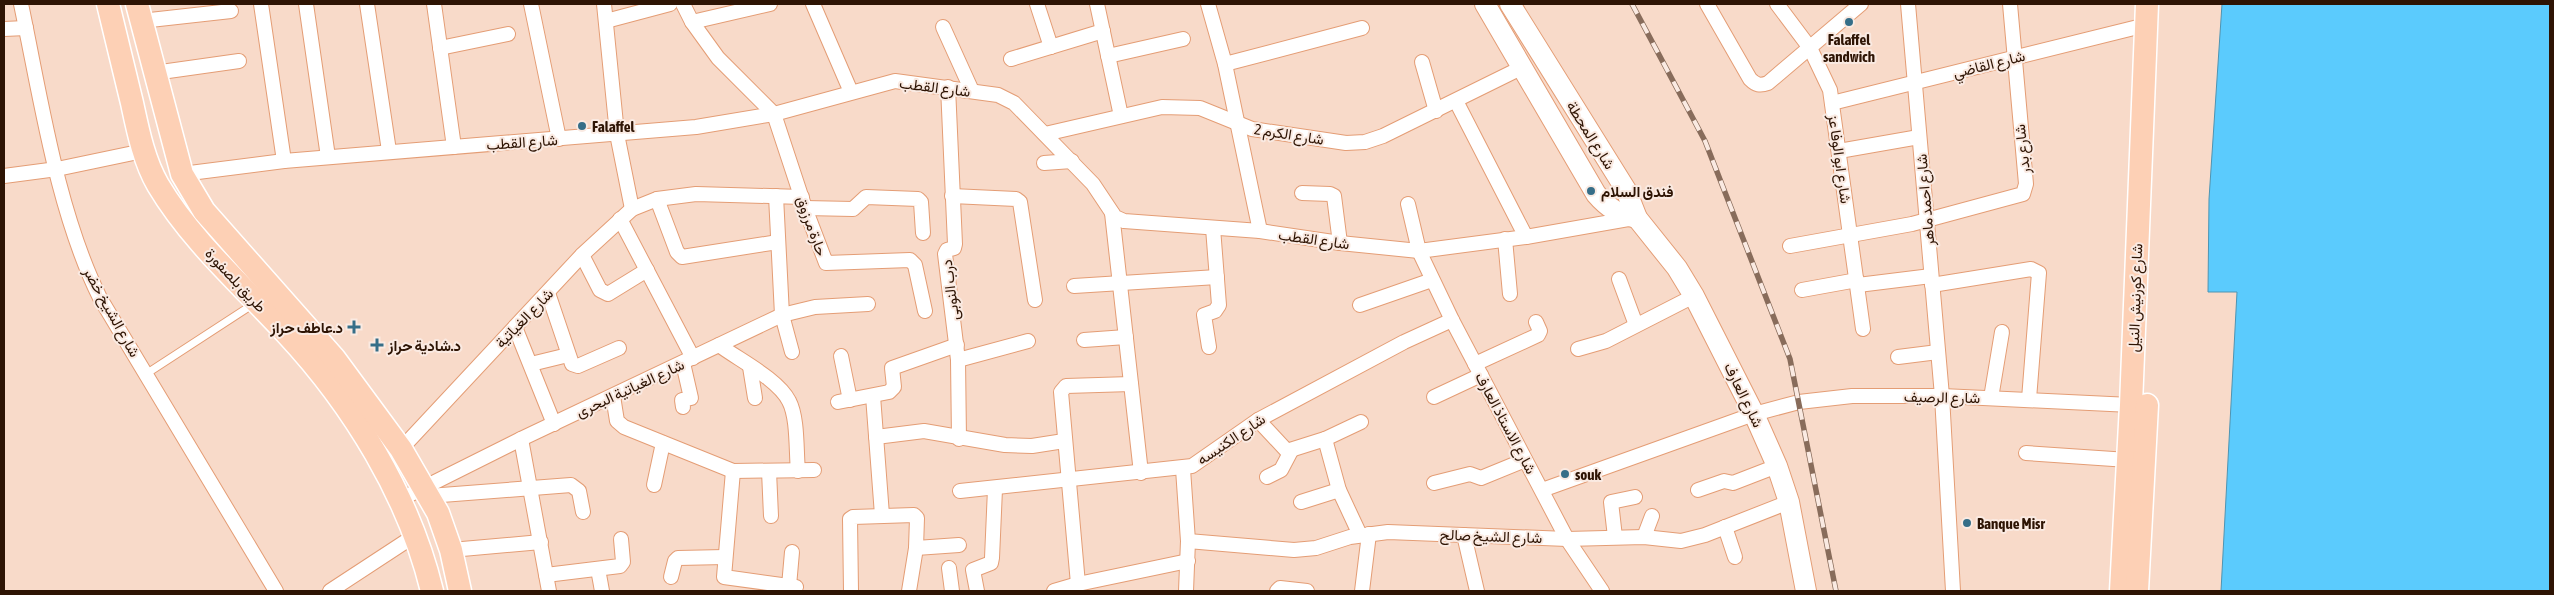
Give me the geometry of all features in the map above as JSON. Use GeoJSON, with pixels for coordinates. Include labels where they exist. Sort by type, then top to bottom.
{"type":"FeatureCollection","features":[{"type":"Feature","properties":{"kind":"main road","name":"طريق بلصفورة"},"geometry":{"type":"LineString","coordinates":[[108,4],[143,151],[157,183],[176,213],[256,302],[288,334],[354,420],[380,460],[400,500],[432,591]]}},
{"type":"Feature","properties":{"kind":"main road","name":"شارع كورنيش النيل"},"geometry":{"type":"LineString","coordinates":[[2137,591],[2163,4]]}},
{"type":"Feature","properties":{"kind":"main road","name":"طريق بلصفورة"},"geometry":{"type":"LineString","coordinates":[[139,13],[182,174],[204,211],[334,358],[401,449],[427,492],[451,550],[460,591]]}},
{"type":"Feature","properties":{"kind":"main road","name":"شارع كورنيش النيل"},"geometry":{"type":"LineString","coordinates":[[2121,591],[2131,405],[2147,15]]}},
{"type":"Feature","properties":{"kind":"street","name":"شارع الشيخ خضر"},"geometry":{"type":"LineString","coordinates":[[20,4],[57,170],[80,251],[89,275],[276,591]]}},
{"type":"Feature","properties":{"kind":"street"},"geometry":{"type":"LineString","coordinates":[[261,4],[284,161]]}},
{"type":"Feature","properties":{"kind":"street"},"geometry":{"type":"LineString","coordinates":[[306,4],[328,157]]}},
{"type":"Feature","properties":{"kind":"street"},"geometry":{"type":"LineString","coordinates":[[367,4],[389,151]]}},
{"type":"Feature","properties":{"kind":"street"},"geometry":{"type":"LineString","coordinates":[[434,4],[454,147]]}},
{"type":"Feature","properties":{"kind":"street"},"geometry":{"type":"LineString","coordinates":[[531,4],[559,139]]}},
{"type":"Feature","properties":{"kind":"street"},"geometry":{"type":"LineString","coordinates":[[604,4],[617,134],[632,209]]}},
{"type":"Feature","properties":{"kind":"street"},"geometry":{"type":"LineString","coordinates":[[606,21],[670,4]]}},
{"type":"Feature","properties":{"kind":"street"},"geometry":{"type":"LineString","coordinates":[[683,4],[692,22],[718,58],[774,114]]}},
{"type":"Feature","properties":{"kind":"street"},"geometry":{"type":"LineString","coordinates":[[692,22],[770,4]]}},
{"type":"Feature","properties":{"kind":"street"},"geometry":{"type":"LineString","coordinates":[[813,4],[851,92]]}},
{"type":"Feature","properties":{"kind":"street"},"geometry":{"type":"LineString","coordinates":[[1037,4],[1051,47]]}},
{"type":"Feature","properties":{"kind":"street"},"geometry":{"type":"LineString","coordinates":[[1097,4],[1121,116]]}},
{"type":"Feature","properties":{"kind":"street"},"geometry":{"type":"LineString","coordinates":[[1208,4],[1225,64],[1260,231]]}},
{"type":"Feature","properties":{"kind":"street","name":"شارع المحطة"},"geometry":{"type":"LineString","coordinates":[[1485,4],[1596,194],[1606,206],[1621,215],[1637,218]]}},
{"type":"Feature","properties":{"kind":"street","name":"شارع المحطة"},"geometry":{"type":"LineString","coordinates":[[1510,4],[1626,190],[1637,218]]}},
{"type":"Feature","properties":{"kind":"street"},"geometry":{"type":"LineString","coordinates":[[1708,4],[1750,79],[1754,84],[1761,85],[1768,83],[1861,4]]}},
{"type":"Feature","properties":{"kind":"street","name":"شارع ابو الوفا عز"},"geometry":{"type":"LineString","coordinates":[[1777,4],[1810,48],[1825,77],[1832,103],[1852,235],[1863,329]]}},
{"type":"Feature","properties":{"kind":"street","name":"شارع احمد ماهر"},"geometry":{"type":"LineString","coordinates":[[1908,4],[1942,396],[1953,591]]}},
{"type":"Feature","properties":{"kind":"street","name":"شارع بدر"},"geometry":{"type":"LineString","coordinates":[[1790,246],[1912,224],[2018,197],[2025,189],[2010,4]]}},
{"type":"Feature","properties":{"kind":"street"},"geometry":{"type":"LineString","coordinates":[[139,13],[232,11]]}},
{"type":"Feature","properties":{"kind":"street","name":"شارع القاضي"},"geometry":{"type":"LineString","coordinates":[[1832,103],[2014,58],[2147,15]]}},
{"type":"Feature","properties":{"kind":"street"},"geometry":{"type":"LineString","coordinates":[[942,27],[972,91]]}},
{"type":"Feature","properties":{"kind":"street"},"geometry":{"type":"LineString","coordinates":[[4,29],[26,28]]}},
{"type":"Feature","properties":{"kind":"street"},"geometry":{"type":"LineString","coordinates":[[1225,64],[1362,28]]}},
{"type":"Feature","properties":{"kind":"street"},"geometry":{"type":"LineString","coordinates":[[1011,59],[1103,31]]}},
{"type":"Feature","properties":{"kind":"street"},"geometry":{"type":"LineString","coordinates":[[440,48],[508,34]]}},
{"type":"Feature","properties":{"kind":"street"},"geometry":{"type":"LineString","coordinates":[[1108,56],[1183,39]]}},
{"type":"Feature","properties":{"kind":"street"},"geometry":{"type":"LineString","coordinates":[[154,73],[239,61]]}},
{"type":"Feature","properties":{"kind":"street"},"geometry":{"type":"LineString","coordinates":[[1422,62],[1436,110]]}},
{"type":"Feature","properties":{"kind":"street","name":"شارع الكرم 2"},"geometry":{"type":"LineString","coordinates":[[1045,134],[1162,107],[1180,106],[1200,108],[1252,129],[1346,143],[1365,142],[1383,136],[1523,67]]}},
{"type":"Feature","properties":{"kind":"street","name":"شارع القطب"},"geometry":{"type":"LineString","coordinates":[[182,174],[284,161],[389,151],[696,128],[774,114],[895,81],[998,95],[1014,103],[1100,192],[1112,214],[1124,222],[1260,231],[1340,243],[1419,251],[1637,218]]}},
{"type":"Feature","properties":{"kind":"street","name":"درب النوبى"},"geometry":{"type":"LineString","coordinates":[[948,87],[955,244],[954,248],[947,250],[945,254],[957,345],[960,439]]}},
{"type":"Feature","properties":{"kind":"street"},"geometry":{"type":"LineString","coordinates":[[1456,101],[1526,236]]}},
{"type":"Feature","properties":{"kind":"street","name":"حارة مرزوق"},"geometry":{"type":"LineString","coordinates":[[774,114],[803,202],[826,263],[906,259],[913,262],[925,310]]}},
{"type":"Feature","properties":{"kind":"street"},"geometry":{"type":"LineString","coordinates":[[1839,151],[1919,137]]}},
{"type":"Feature","properties":{"kind":"street"},"geometry":{"type":"LineString","coordinates":[[4,176],[57,170],[143,151]]}},
{"type":"Feature","properties":{"kind":"street"},"geometry":{"type":"LineString","coordinates":[[1044,163],[1072,161]]}},
{"type":"Feature","properties":{"kind":"street"},"geometry":{"type":"LineString","coordinates":[[1302,193],[1330,194],[1334,196],[1340,243]]}},
{"type":"Feature","properties":{"kind":"street","name":"شارع الغياتية"},"geometry":{"type":"LineString","coordinates":[[401,449],[582,255],[632,209],[657,199],[696,194],[776,196],[853,209],[866,197],[916,198],[921,202],[923,232]]}},
{"type":"Feature","properties":{"kind":"street"},"geometry":{"type":"LineString","coordinates":[[776,196],[782,315],[792,352]]}},
{"type":"Feature","properties":{"kind":"street"},"geometry":{"type":"LineString","coordinates":[[952,196],[1016,199],[1020,202],[1035,300]]}},
{"type":"Feature","properties":{"kind":"street"},"geometry":{"type":"LineString","coordinates":[[657,199],[677,252],[682,257],[778,242]]}},
{"type":"Feature","properties":{"kind":"street","name":"شارع الاستاذ العارف"},"geometry":{"type":"LineString","coordinates":[[1408,204],[1419,251],[1452,320],[1567,539],[1602,591]]}},
{"type":"Feature","properties":{"kind":"street"},"geometry":{"type":"LineString","coordinates":[[1112,214],[1141,473]]}},
{"type":"Feature","properties":{"kind":"street","name":"شارع العارف"},"geometry":{"type":"LineString","coordinates":[[1637,218],[1677,268],[1694,296],[1754,414],[1777,466],[1789,502],[1806,591]]}},
{"type":"Feature","properties":{"kind":"street"},"geometry":{"type":"LineString","coordinates":[[620,219],[647,270],[688,361],[691,397],[682,400],[683,407]]}},
{"type":"Feature","properties":{"kind":"street"},"geometry":{"type":"LineString","coordinates":[[1209,347],[1203,318],[1204,315],[1218,309],[1213,228]]}},
{"type":"Feature","properties":{"kind":"street"},"geometry":{"type":"LineString","coordinates":[[1505,239],[1510,294]]}},
{"type":"Feature","properties":{"kind":"street"},"geometry":{"type":"LineString","coordinates":[[582,255],[600,290],[608,294],[647,270]]}},
{"type":"Feature","properties":{"kind":"street"},"geometry":{"type":"LineString","coordinates":[[1802,290],[1857,282],[1932,280],[2031,269],[2039,273],[2029,399]]}},
{"type":"Feature","properties":{"kind":"street"},"geometry":{"type":"LineString","coordinates":[[1074,286],[1217,277]]}},
{"type":"Feature","properties":{"kind":"street"},"geometry":{"type":"LineString","coordinates":[[1619,279],[1636,326]]}},
{"type":"Feature","properties":{"kind":"street"},"geometry":{"type":"LineString","coordinates":[[1360,305],[1432,280]]}},
{"type":"Feature","properties":{"kind":"street"},"geometry":{"type":"LineString","coordinates":[[548,293],[572,364],[578,366],[619,348]]}},
{"type":"Feature","properties":{"kind":"street"},"geometry":{"type":"LineString","coordinates":[[1578,349],[1606,341],[1694,296]]}},
{"type":"Feature","properties":{"kind":"street","name":"شارع الغياتية البحرى"},"geometry":{"type":"LineString","coordinates":[[400,500],[427,492],[521,439],[782,315],[816,307],[868,304]]}},
{"type":"Feature","properties":{"kind":"street","name":"شارع الكنيسه"},"geometry":{"type":"LineString","coordinates":[[960,491],[1183,469],[1192,466],[1258,420],[1404,342],[1452,320]]}},
{"type":"Feature","properties":{"kind":"street"},"geometry":{"type":"LineString","coordinates":[[1434,398],[1478,369],[1538,336],[1540,332],[1536,322]]}},
{"type":"Feature","properties":{"kind":"street"},"geometry":{"type":"LineString","coordinates":[[515,327],[554,424]]}},
{"type":"Feature","properties":{"kind":"street"},"geometry":{"type":"LineString","coordinates":[[1991,398],[2002,332]]}},
{"type":"Feature","properties":{"kind":"street"},"geometry":{"type":"LineString","coordinates":[[1084,340],[1126,337]]}},
{"type":"Feature","properties":{"kind":"street"},"geometry":{"type":"LineString","coordinates":[[958,360],[1028,341]]}},
{"type":"Feature","properties":{"kind":"street"},"geometry":{"type":"LineString","coordinates":[[719,345],[776,385],[790,402],[793,412],[798,471]]}},
{"type":"Feature","properties":{"kind":"street"},"geometry":{"type":"LineString","coordinates":[[841,356],[844,401],[889,392],[893,389],[892,370],[894,367],[957,345]]}},
{"type":"Feature","properties":{"kind":"street"},"geometry":{"type":"LineString","coordinates":[[1898,357],[1938,352]]}},
{"type":"Feature","properties":{"kind":"street"},"geometry":{"type":"LineString","coordinates":[[531,364],[568,355]]}},
{"type":"Feature","properties":{"kind":"street"},"geometry":{"type":"LineString","coordinates":[[750,367],[755,398]]}},
{"type":"Feature","properties":{"kind":"street"},"geometry":{"type":"LineString","coordinates":[[1078,584],[1064,441],[1062,388],[1131,384]]}},
{"type":"Feature","properties":{"kind":"street"},"geometry":{"type":"LineString","coordinates":[[613,396],[617,421],[621,426],[733,471],[814,470]]}},
{"type":"Feature","properties":{"kind":"street"},"geometry":{"type":"LineString","coordinates":[[873,396],[882,515]]}},
{"type":"Feature","properties":{"kind":"street","name":"شارع الرصيف"},"geometry":{"type":"LineString","coordinates":[[1542,490],[1754,414],[1799,402],[1852,396],[1942,396],[2131,405]]}},
{"type":"Feature","properties":{"kind":"street"},"geometry":{"type":"LineString","coordinates":[[1258,420],[1283,449],[1291,451],[1325,439],[1361,422]]}},
{"type":"Feature","properties":{"kind":"street"},"geometry":{"type":"LineString","coordinates":[[876,437],[924,431],[960,439],[1021,446],[1064,441]]}},
{"type":"Feature","properties":{"kind":"street"},"geometry":{"type":"LineString","coordinates":[[521,439],[549,591]]}},
{"type":"Feature","properties":{"kind":"street"},"geometry":{"type":"LineString","coordinates":[[1325,439],[1339,490],[1364,534],[1362,591]]}},
{"type":"Feature","properties":{"kind":"street"},"geometry":{"type":"LineString","coordinates":[[654,485],[663,443]]}},
{"type":"Feature","properties":{"kind":"street"},"geometry":{"type":"LineString","coordinates":[[1267,477],[1281,470],[1291,451]]}},
{"type":"Feature","properties":{"kind":"street"},"geometry":{"type":"LineString","coordinates":[[2026,453],[2128,460]]}},
{"type":"Feature","properties":{"kind":"street"},"geometry":{"type":"LineString","coordinates":[[1434,483],[1470,474],[1481,478],[1525,460]]}},
{"type":"Feature","properties":{"kind":"street"},"geometry":{"type":"LineString","coordinates":[[1698,490],[1724,481],[1733,483],[1777,466]]}},
{"type":"Feature","properties":{"kind":"street"},"geometry":{"type":"LineString","coordinates":[[1183,469],[1188,540],[1186,591]]}},
{"type":"Feature","properties":{"kind":"street"},"geometry":{"type":"LineString","coordinates":[[733,471],[724,577],[740,586],[792,586],[792,552]]}},
{"type":"Feature","properties":{"kind":"street"},"geometry":{"type":"LineString","coordinates":[[769,471],[770,516]]}},
{"type":"Feature","properties":{"kind":"street"},"geometry":{"type":"LineString","coordinates":[[427,492],[574,486],[579,491],[583,512]]}},
{"type":"Feature","properties":{"kind":"street"},"geometry":{"type":"LineString","coordinates":[[977,591],[973,570],[992,561],[995,489]]}},
{"type":"Feature","properties":{"kind":"street"},"geometry":{"type":"LineString","coordinates":[[1301,502],[1339,490]]}},
{"type":"Feature","properties":{"kind":"street"},"geometry":{"type":"LineString","coordinates":[[1615,537],[1611,502],[1635,497]]}},
{"type":"Feature","properties":{"kind":"street","name":"شارع الشيخ صالح"},"geometry":{"type":"LineString","coordinates":[[1188,540],[1305,550],[1364,534],[1567,539],[1644,537],[1681,541],[1725,527],[1789,502]]}},
{"type":"Feature","properties":{"kind":"street"},"geometry":{"type":"LineString","coordinates":[[850,591],[850,519],[853,517],[882,515],[916,516],[916,548],[909,591]]}},
{"type":"Feature","properties":{"kind":"street"},"geometry":{"type":"LineString","coordinates":[[1644,537],[1652,516]]}},
{"type":"Feature","properties":{"kind":"street"},"geometry":{"type":"LineString","coordinates":[[1725,527],[1735,557]]}},
{"type":"Feature","properties":{"kind":"street"},"geometry":{"type":"LineString","coordinates":[[1464,535],[1477,591]]}},
{"type":"Feature","properties":{"kind":"street"},"geometry":{"type":"LineString","coordinates":[[330,591],[414,536]]}},
{"type":"Feature","properties":{"kind":"street"},"geometry":{"type":"LineString","coordinates":[[546,575],[622,566],[621,540]]}},
{"type":"Feature","properties":{"kind":"street"},"geometry":{"type":"LineString","coordinates":[[451,550],[541,542]]}},
{"type":"Feature","properties":{"kind":"street"},"geometry":{"type":"LineString","coordinates":[[916,548],[959,545]]}},
{"type":"Feature","properties":{"kind":"street"},"geometry":{"type":"LineString","coordinates":[[671,577],[675,561],[678,558],[725,557]]}},
{"type":"Feature","properties":{"kind":"street"},"geometry":{"type":"LineString","coordinates":[[1054,591],[1078,584],[1188,561]]}},
{"type":"Feature","properties":{"kind":"street"},"geometry":{"type":"LineString","coordinates":[[949,568],[952,591]]}},
{"type":"Feature","properties":{"kind":"street"},"geometry":{"type":"LineString","coordinates":[[598,569],[602,591]]}},
{"type":"Feature","properties":{"kind":"street"},"geometry":{"type":"LineString","coordinates":[[1277,591],[1280,588],[1307,591]]}},
{"type":"Feature","properties":{"kind":"lane"},"geometry":{"type":"LineString","coordinates":[[146,374],[256,302]]}},
{"type":"Feature","properties":{"kind":"water"},"geometry":{"type":"Polygon","coordinates":[[[2222,4],[2550,4],[2550,591],[2221,591],[2237,292],[2208,292],[2209,199],[2222,4]]]}},
{"type":"Feature","properties":{"kind":"railway"},"geometry":{"type":"LineString","coordinates":[[1632,4],[1705,141],[1790,359],[1836,591]]}},
{"type":"Feature","properties":{"kind":"place","name":"Falaffel sandwich"},"geometry":{"type":"Point","coordinates":[1849,22]}},
{"type":"Feature","properties":{"kind":"place","name":"Falaffel"},"geometry":{"type":"Point","coordinates":[582,126]}},
{"type":"Feature","properties":{"kind":"place","name":"فندق السلام"},"geometry":{"type":"Point","coordinates":[1591,191]}},
{"type":"Feature","properties":{"kind":"place","name":"د.عاطف حراز"},"geometry":{"type":"Point","coordinates":[354,327]}},
{"type":"Feature","properties":{"kind":"place","name":"د.شادية حراز"},"geometry":{"type":"Point","coordinates":[377,345]}},
{"type":"Feature","properties":{"kind":"place","name":"souk"},"geometry":{"type":"Point","coordinates":[1565,474]}},
{"type":"Feature","properties":{"kind":"place","name":"Banque Misr"},"geometry":{"type":"Point","coordinates":[1967,523]}}]}
